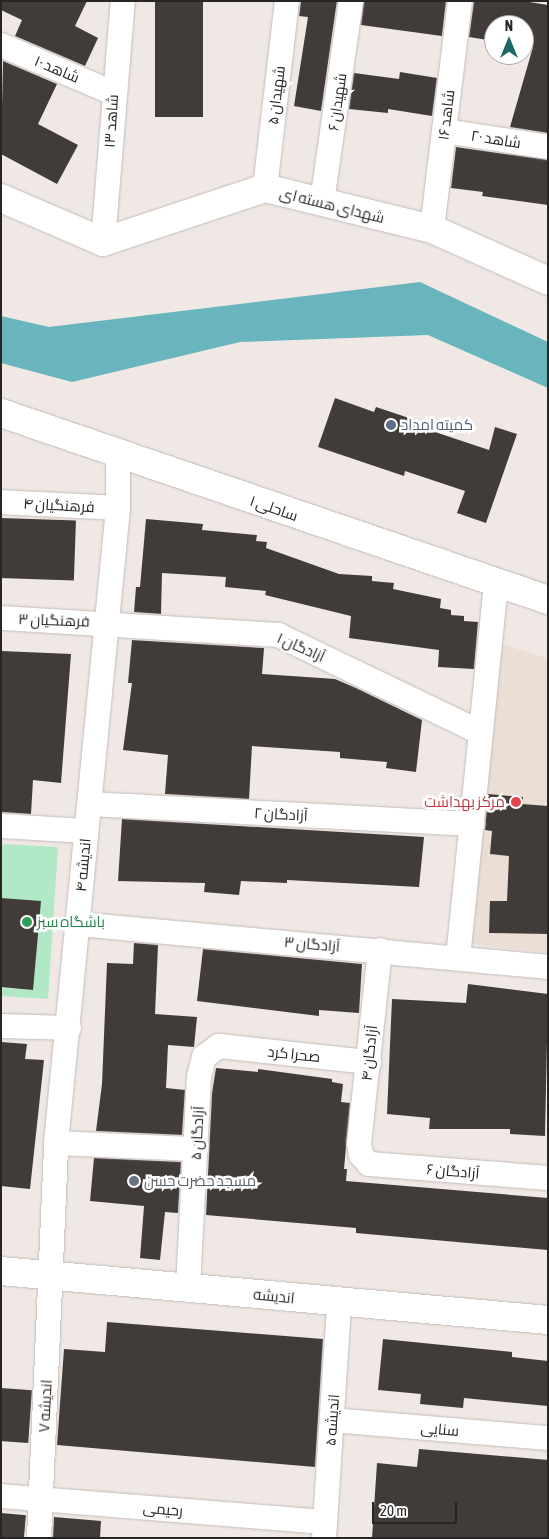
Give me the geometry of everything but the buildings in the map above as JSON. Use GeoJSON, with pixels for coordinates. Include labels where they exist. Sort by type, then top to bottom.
{"type":"FeatureCollection","features":[{"type":"Feature","properties":{"kind":"street","name":"شاهد ۱۳"},"geometry":{"type":"LineString","coordinates":[[103,242],[113,93],[122,1]]}},
{"type":"Feature","properties":{"kind":"street","name":"شهیدان ۵"},"geometry":{"type":"LineString","coordinates":[[264,188],[287,1]]}},
{"type":"Feature","properties":{"kind":"street","name":"شهیدان ۶"},"geometry":{"type":"LineString","coordinates":[[322,202],[352,1]]}},
{"type":"Feature","properties":{"kind":"street","name":"شاهد ۱۶"},"geometry":{"type":"LineString","coordinates":[[432,230],[460,1]]}},
{"type":"Feature","properties":{"kind":"street","name":"شاهد ۱۰"},"geometry":{"type":"LineString","coordinates":[[1,45],[113,93]]}},
{"type":"Feature","properties":{"kind":"street","name":"شاهد ۲۰"},"geometry":{"type":"LineString","coordinates":[[444,131],[548,148]]}},
{"type":"Feature","properties":{"kind":"street","name":"شهدای هسته ای"},"geometry":{"type":"LineString","coordinates":[[103,242],[264,188],[432,230],[548,281]]}},
{"type":"Feature","properties":{"kind":"street"},"geometry":{"type":"LineString","coordinates":[[1,198],[103,242]]}},
{"type":"Feature","properties":{"kind":"street","name":"ساحلی ۱"},"geometry":{"type":"LineString","coordinates":[[1,413],[118,455],[548,600]]}},
{"type":"Feature","properties":{"kind":"street","name":"اندیشه ۴"},"geometry":{"type":"LineString","coordinates":[[51,1275],[56,1143],[69,1028],[77,924],[118,508],[118,455]]}},
{"type":"Feature","properties":{"kind":"street","name":"فرهنگیان ۴"},"geometry":{"type":"LineString","coordinates":[[1,502],[118,508]]}},
{"type":"Feature","properties":{"kind":"street"},"geometry":{"type":"LineString","coordinates":[[458,958],[496,584]]}},
{"type":"Feature","properties":{"kind":"street","name":"فرهنگیان ۳"},"geometry":{"type":"LineString","coordinates":[[1,618],[106,622]]}},
{"type":"Feature","properties":{"kind":"street","name":"آزادگان ۱"},"geometry":{"type":"LineString","coordinates":[[106,622],[278,635],[480,732]]}},
{"type":"Feature","properties":{"kind":"street","name":"آزادگان ۲"},"geometry":{"type":"LineString","coordinates":[[90,804],[472,824]]}},
{"type":"Feature","properties":{"kind":"street"},"geometry":{"type":"LineString","coordinates":[[1,826],[86,832]]}},
{"type":"Feature","properties":{"kind":"street","name":"آزادگان ۳"},"geometry":{"type":"LineString","coordinates":[[77,924],[548,966]]}},
{"type":"Feature","properties":{"kind":"street","name":"آزادگان ۴"},"geometry":{"type":"LineString","coordinates":[[361,1156],[360,1143],[380,950]]}},
{"type":"Feature","properties":{"kind":"street"},"geometry":{"type":"LineString","coordinates":[[1,1026],[69,1028]]}},
{"type":"Feature","properties":{"kind":"street","name":"صحرا کرد"},"geometry":{"type":"LineString","coordinates":[[219,1046],[369,1062]]}},
{"type":"Feature","properties":{"kind":"street","name":"آزادگان ۵"},"geometry":{"type":"LineString","coordinates":[[188,1287],[199,1077],[204,1057],[219,1046]]}},
{"type":"Feature","properties":{"kind":"street"},"geometry":{"type":"LineString","coordinates":[[56,1143],[196,1149]]}},
{"type":"Feature","properties":{"kind":"street","name":"آزادگان ۶"},"geometry":{"type":"LineString","coordinates":[[361,1156],[369,1164],[548,1178]]}},
{"type":"Feature","properties":{"kind":"street","name":"اندیشه"},"geometry":{"type":"LineString","coordinates":[[1,1271],[188,1287],[339,1303],[548,1320]]}},
{"type":"Feature","properties":{"kind":"street","name":"اندیشه ۷"},"geometry":{"type":"LineString","coordinates":[[38,1538],[51,1275]]}},
{"type":"Feature","properties":{"kind":"street","name":"اندیشه ۵"},"geometry":{"type":"LineString","coordinates":[[325,1530],[339,1303]]}},
{"type":"Feature","properties":{"kind":"street","name":"سنایی"},"geometry":{"type":"LineString","coordinates":[[332,1420],[548,1438]]}},
{"type":"Feature","properties":{"kind":"street","name":"رحیمی"},"geometry":{"type":"LineString","coordinates":[[1,1496],[325,1530]]}},
{"type":"Feature","properties":{"kind":"shaded area","name":"مرکز بهداشت"},"geometry":{"type":"Polygon","coordinates":[[[499,643],[548,659],[548,953],[469,944],[499,643]]]}},
{"type":"Feature","properties":{"kind":"green space","name":"باشگاه سبز"},"geometry":{"type":"Polygon","coordinates":[[[1,844],[58,847],[48,999],[1,996],[1,844]]]}},
{"type":"Feature","properties":{"kind":"water"},"geometry":{"type":"Polygon","coordinates":[[[420,282],[548,342],[548,388],[428,335],[240,342],[72,382],[1,363],[1,316],[49,327],[420,282]]]}},
{"type":"Feature","properties":{"kind":"place","name":"کمیته امداد"},"geometry":{"type":"Point","coordinates":[391,425]}},
{"type":"Feature","properties":{"kind":"place","name":"مرکز بهداشت"},"geometry":{"type":"Point","coordinates":[516,802]}},
{"type":"Feature","properties":{"kind":"place","name":"باشگاه سبز"},"geometry":{"type":"Point","coordinates":[27,922]}},
{"type":"Feature","properties":{"kind":"place","name":"مسجد حضرت حسن"},"geometry":{"type":"Point","coordinates":[134,1181]}}]}
